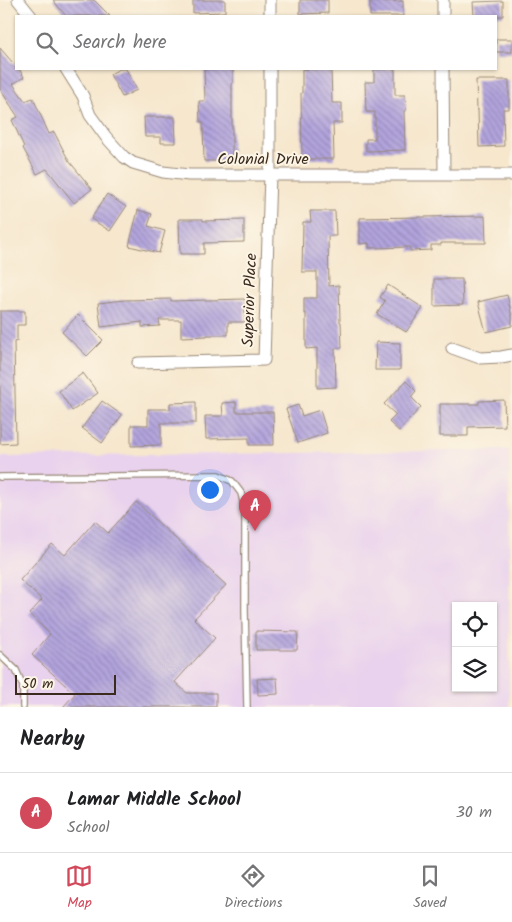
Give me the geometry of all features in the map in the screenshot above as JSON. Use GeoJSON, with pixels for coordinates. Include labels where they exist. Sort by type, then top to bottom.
{"type":"FeatureCollection","features":[{"type":"Feature","properties":{"kind":"street"},"geometry":{"type":"LineString","coordinates":[[18,0],[30,15]]}},
{"type":"Feature","properties":{"kind":"street"},"geometry":{"type":"LineString","coordinates":[[270,0],[270,15]]}},
{"type":"Feature","properties":{"kind":"street"},"geometry":{"type":"LineString","coordinates":[[443,0],[443,15]]}},
{"type":"Feature","properties":{"kind":"street","name":"Colonial Drive"},"geometry":{"type":"LineString","coordinates":[[67,70],[83,96],[90,115],[124,157],[133,163],[163,172],[190,175],[512,175]]}},
{"type":"Feature","properties":{"kind":"street"},"geometry":{"type":"LineString","coordinates":[[270,70],[270,175]]}},
{"type":"Feature","properties":{"kind":"street"},"geometry":{"type":"LineString","coordinates":[[443,70],[444,174]]}},
{"type":"Feature","properties":{"kind":"street","name":"Superior Place"},"geometry":{"type":"LineString","coordinates":[[138,363],[264,360],[270,175]]}},
{"type":"Feature","properties":{"kind":"street"},"geometry":{"type":"LineString","coordinates":[[452,348],[480,358],[512,355]]}},
{"type":"Feature","properties":{"kind":"lane"},"geometry":{"type":"LineString","coordinates":[[0,477],[218,475],[232,482],[241,493],[245,510],[248,707]]}},
{"type":"Feature","properties":{"kind":"lane"},"geometry":{"type":"LineString","coordinates":[[0,655],[16,670],[23,686],[23,707]]}},
{"type":"Feature","properties":{"kind":"shaded area"},"geometry":{"type":"Polygon","coordinates":[[[509,450],[509,707],[0,707],[0,457],[509,450]]]}},
{"type":"Feature","properties":{"kind":"building"},"geometry":{"type":"Polygon","coordinates":[[[53,0],[94,0],[109,15],[65,15],[53,0]]]}},
{"type":"Feature","properties":{"kind":"building"},"geometry":{"type":"Polygon","coordinates":[[[193,0],[225,0],[225,12],[193,13],[193,0]]]}},
{"type":"Feature","properties":{"kind":"building"},"geometry":{"type":"Polygon","coordinates":[[[300,0],[328,0],[328,13],[300,14],[300,0]]]}},
{"type":"Feature","properties":{"kind":"building"},"geometry":{"type":"Polygon","coordinates":[[[403,1],[403,15],[370,15],[370,2],[403,1]]]}},
{"type":"Feature","properties":{"kind":"building"},"geometry":{"type":"Polygon","coordinates":[[[503,1],[503,16],[474,15],[473,2],[503,1]]]}},
{"type":"Feature","properties":{"kind":"building"},"geometry":{"type":"Polygon","coordinates":[[[497,39],[512,39],[512,52],[497,52],[497,39]]]}},
{"type":"Feature","properties":{"kind":"building"},"geometry":{"type":"Polygon","coordinates":[[[0,48],[15,63],[15,70],[20,70],[24,77],[13,84],[25,101],[33,98],[49,134],[54,132],[69,161],[92,189],[74,203],[47,169],[37,174],[23,148],[12,120],[18,117],[0,89],[0,48]]]}},
{"type":"Feature","properties":{"kind":"building"},"geometry":{"type":"Polygon","coordinates":[[[118,70],[127,70],[137,90],[122,97],[110,74],[118,70]]]}},
{"type":"Feature","properties":{"kind":"building"},"geometry":{"type":"Polygon","coordinates":[[[204,70],[233,70],[232,161],[204,161],[203,122],[200,122],[199,101],[205,101],[204,70]]]}},
{"type":"Feature","properties":{"kind":"building"},"geometry":{"type":"Polygon","coordinates":[[[302,70],[331,70],[332,103],[342,103],[342,123],[333,123],[334,159],[302,159],[302,70]]]}},
{"type":"Feature","properties":{"kind":"building"},"geometry":{"type":"Polygon","coordinates":[[[374,70],[395,70],[395,95],[405,95],[405,150],[366,151],[366,139],[375,139],[375,112],[366,112],[365,82],[374,82],[374,70]]]}},
{"type":"Feature","properties":{"kind":"building"},"geometry":{"type":"Polygon","coordinates":[[[476,80],[509,80],[509,109],[503,109],[504,146],[479,147],[476,80]]]}},
{"type":"Feature","properties":{"kind":"building"},"geometry":{"type":"Polygon","coordinates":[[[144,117],[175,117],[176,143],[161,143],[161,137],[145,137],[144,117]]]}},
{"type":"Feature","properties":{"kind":"building"},"geometry":{"type":"Polygon","coordinates":[[[107,194],[126,207],[110,231],[91,219],[107,194]]]}},
{"type":"Feature","properties":{"kind":"building"},"geometry":{"type":"Polygon","coordinates":[[[138,210],[152,214],[148,226],[165,231],[159,253],[129,246],[138,210]]]}},
{"type":"Feature","properties":{"kind":"building"},"geometry":{"type":"Polygon","coordinates":[[[310,211],[335,211],[336,236],[328,236],[329,286],[339,285],[341,322],[342,348],[335,348],[336,387],[317,388],[317,348],[306,349],[304,298],[317,298],[317,272],[302,272],[303,222],[311,222],[310,211]]]}},
{"type":"Feature","properties":{"kind":"building"},"geometry":{"type":"Polygon","coordinates":[[[485,216],[486,243],[441,243],[441,245],[431,245],[431,250],[410,251],[410,247],[369,248],[369,243],[360,244],[360,218],[485,216]]]}},
{"type":"Feature","properties":{"kind":"building"},"geometry":{"type":"Polygon","coordinates":[[[179,219],[203,219],[203,221],[244,220],[244,242],[204,243],[204,254],[180,254],[179,219]]]}},
{"type":"Feature","properties":{"kind":"building"},"geometry":{"type":"Polygon","coordinates":[[[434,279],[462,279],[463,305],[434,306],[434,279]]]}},
{"type":"Feature","properties":{"kind":"building"},"geometry":{"type":"Polygon","coordinates":[[[388,285],[423,308],[406,332],[377,314],[385,301],[380,297],[388,285]]]}},
{"type":"Feature","properties":{"kind":"building"},"geometry":{"type":"Polygon","coordinates":[[[507,295],[512,326],[486,332],[478,302],[507,295]]]}},
{"type":"Feature","properties":{"kind":"building"},"geometry":{"type":"Polygon","coordinates":[[[171,299],[171,301],[245,299],[245,322],[228,322],[228,335],[181,337],[181,320],[159,320],[160,326],[142,327],[142,322],[101,327],[98,303],[124,300],[171,299]]]}},
{"type":"Feature","properties":{"kind":"building"},"geometry":{"type":"Polygon","coordinates":[[[0,311],[25,311],[25,325],[17,325],[17,341],[14,342],[16,443],[0,444],[0,311]]]}},
{"type":"Feature","properties":{"kind":"building"},"geometry":{"type":"Polygon","coordinates":[[[78,315],[103,340],[87,356],[62,332],[78,315]]]}},
{"type":"Feature","properties":{"kind":"building"},"geometry":{"type":"Polygon","coordinates":[[[376,342],[400,343],[400,370],[375,370],[376,342]]]}},
{"type":"Feature","properties":{"kind":"building"},"geometry":{"type":"Polygon","coordinates":[[[83,373],[98,393],[72,411],[59,391],[83,373]]]}},
{"type":"Feature","properties":{"kind":"building"},"geometry":{"type":"Polygon","coordinates":[[[406,381],[416,391],[411,397],[421,407],[399,431],[389,422],[396,415],[384,404],[406,381]]]}},
{"type":"Feature","properties":{"kind":"building"},"geometry":{"type":"Polygon","coordinates":[[[504,400],[505,426],[468,427],[468,436],[440,436],[440,404],[479,404],[479,401],[504,400]]]}},
{"type":"Feature","properties":{"kind":"building"},"geometry":{"type":"Polygon","coordinates":[[[102,401],[122,415],[102,443],[82,428],[102,401]]]}},
{"type":"Feature","properties":{"kind":"building"},"geometry":{"type":"Polygon","coordinates":[[[196,402],[196,423],[161,423],[161,445],[131,446],[131,425],[148,425],[148,409],[170,409],[170,403],[196,402]]]}},
{"type":"Feature","properties":{"kind":"building"},"geometry":{"type":"Polygon","coordinates":[[[236,402],[236,412],[273,412],[274,445],[249,445],[249,438],[206,439],[205,416],[223,416],[222,403],[236,402]]]}},
{"type":"Feature","properties":{"kind":"building"},"geometry":{"type":"Polygon","coordinates":[[[298,405],[302,416],[320,410],[327,433],[298,443],[286,409],[298,405]]]}},
{"type":"Feature","properties":{"kind":"building"},"geometry":{"type":"Polygon","coordinates":[[[136,502],[226,585],[194,619],[215,638],[175,682],[187,693],[216,693],[216,707],[63,707],[75,694],[32,655],[50,634],[29,614],[42,600],[20,580],[52,544],[65,555],[95,521],[108,533],[136,502]]]}},
{"type":"Feature","properties":{"kind":"building"},"geometry":{"type":"Polygon","coordinates":[[[256,631],[298,632],[297,650],[256,650],[256,631]]]}},
{"type":"Feature","properties":{"kind":"building"},"geometry":{"type":"Polygon","coordinates":[[[277,678],[278,694],[258,695],[257,679],[277,678]]]}},
{"type":"Feature","properties":{"kind":"place","name":"Lamar Middle School"},"geometry":{"type":"Point","coordinates":[255,531]}}]}
